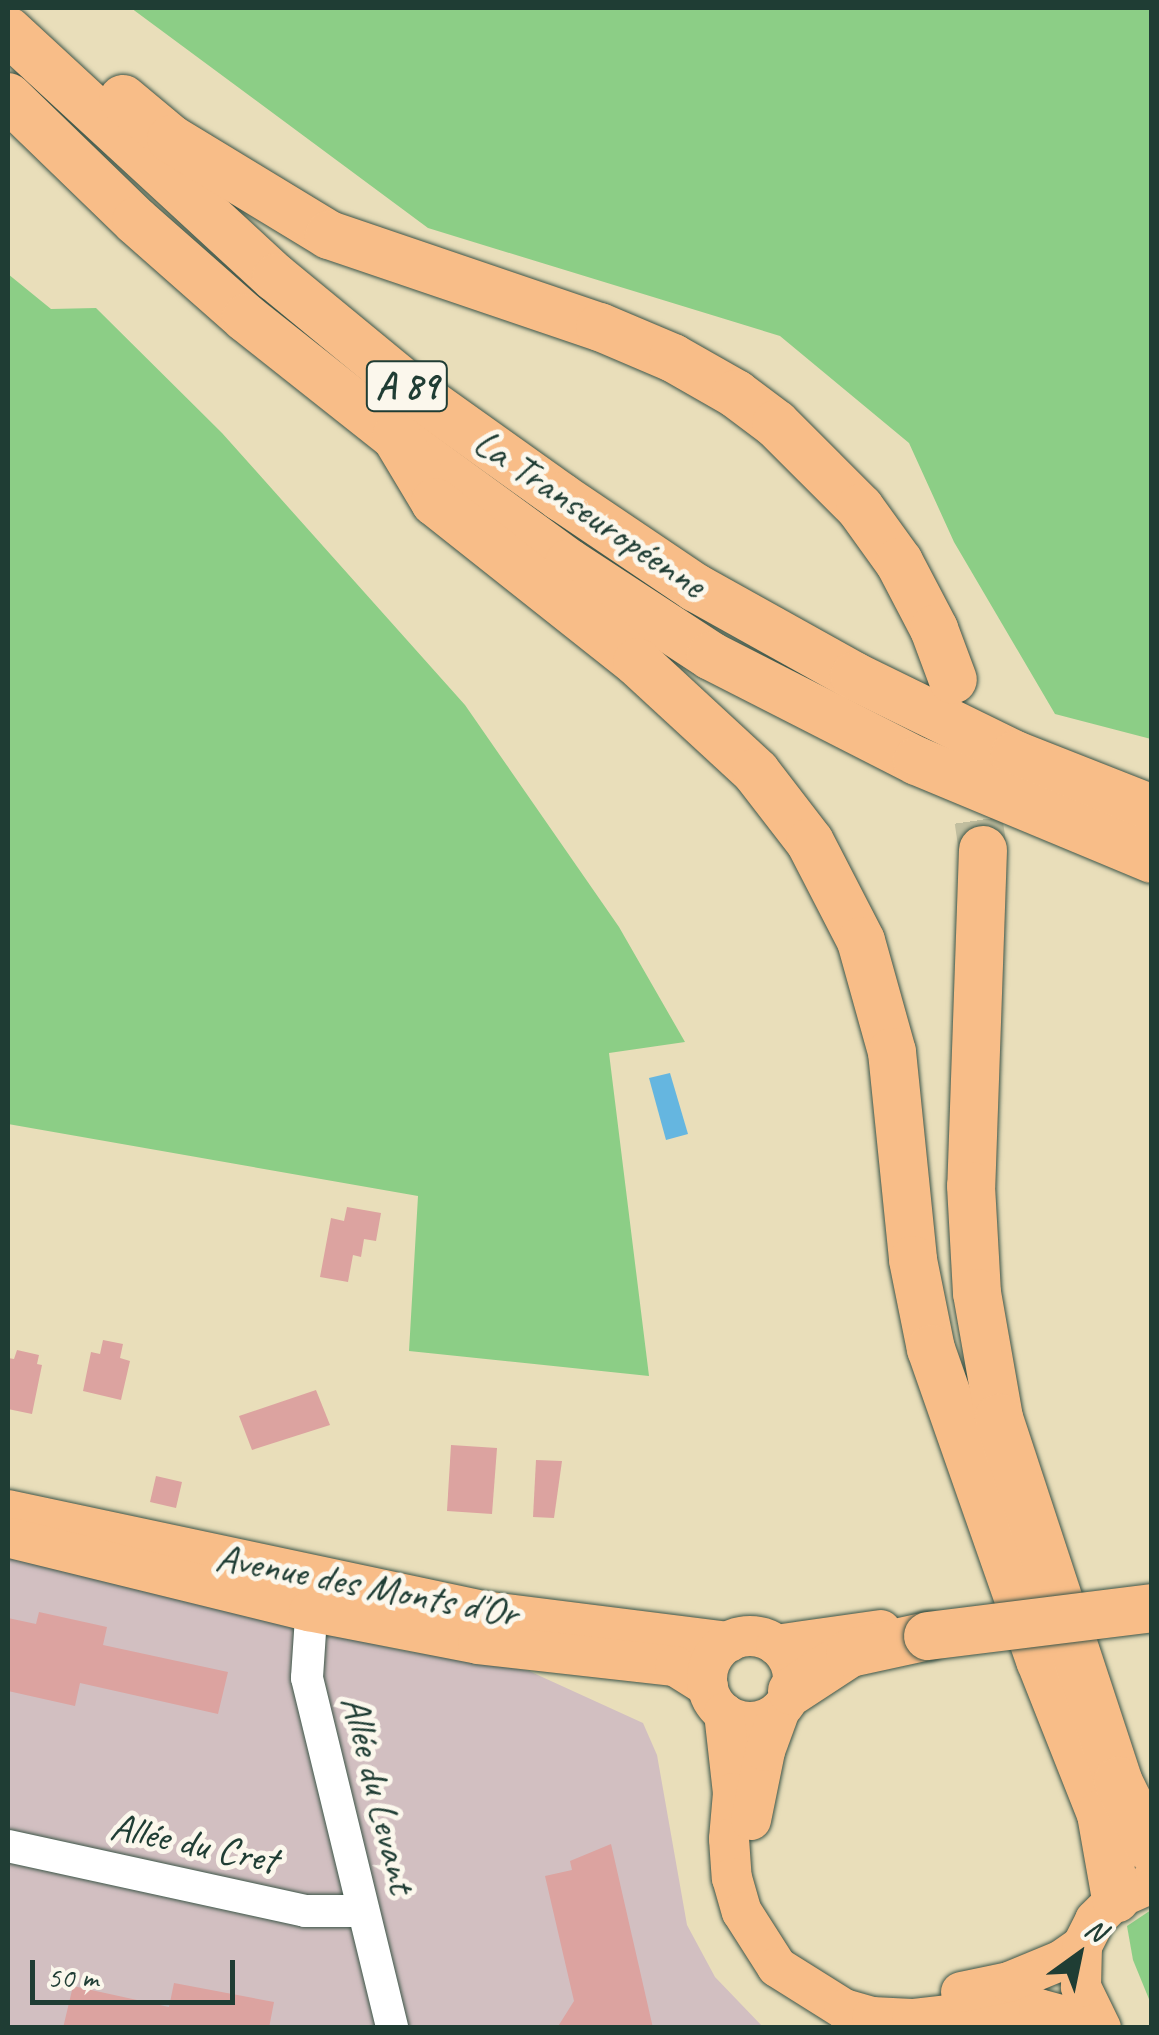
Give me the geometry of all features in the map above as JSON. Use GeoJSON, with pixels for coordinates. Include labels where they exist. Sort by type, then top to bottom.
{"type":"FeatureCollection","features":[{"type":"Feature","properties":{"kind":"highway"},"geometry":{"type":"LineString","coordinates":[[8,8],[26,16],[171,139],[329,236],[600,327],[673,358],[736,394],[776,424],[860,508],[899,562],[934,629],[953,680]]}},
{"type":"Feature","properties":{"kind":"highway","name":"La Transeuropéenne"},"geometry":{"type":"LineString","coordinates":[[8,31],[276,278],[418,395],[576,508],[696,588],[854,676],[1014,755],[1152,809]]}},
{"type":"Feature","properties":{"kind":"highway","name":"La Transeuropéenne"},"geometry":{"type":"LineString","coordinates":[[8,98],[232,306],[396,438],[569,562],[711,656],[917,760],[1152,858]]}},
{"type":"Feature","properties":{"kind":"highway"},"geometry":{"type":"LineString","coordinates":[[396,438],[435,502],[637,662],[756,772],[810,842],[861,941],[892,1052],[913,1260],[931,1348],[1040,1660],[1134,1891]]}},
{"type":"Feature","properties":{"kind":"highway"},"geometry":{"type":"LineString","coordinates":[[984,850],[972,1186],[977,1293],[999,1418],[1118,1781],[1152,1850]]}},
{"type":"Feature","properties":{"kind":"highway"},"geometry":{"type":"LineString","coordinates":[[786,1701],[850,1653],[928,1628],[1151,1598]]}},
{"type":"Feature","properties":{"kind":"main road","name":"Avenue des Monts d'Or"},"geometry":{"type":"LineString","coordinates":[[8,1510],[478,1644],[675,1666],[716,1700]]}},
{"type":"Feature","properties":{"kind":"main road","name":"Avenue des Monts d'Or"},"geometry":{"type":"LineString","coordinates":[[8,1537],[312,1594],[729,1642]]}},
{"type":"Feature","properties":{"kind":"main road"},"geometry":{"type":"LineString","coordinates":[[928,1628],[776,1645],[754,1636],[729,1642],[711,1661],[734,1793],[729,1838],[732,1878],[742,1912],[777,1967],[844,2009],[872,2017],[912,2019],[1008,2008],[1039,2009],[1099,2026]]}},
{"type":"Feature","properties":{"kind":"main road"},"geometry":{"type":"LineString","coordinates":[[776,1645],[793,1670],[786,1701],[764,1751],[751,1811],[754,1882],[767,1916],[790,1948],[818,1972],[850,1988],[898,1998],[951,1995],[1008,1982],[1062,1960],[1082,1946]]}},
{"type":"Feature","properties":{"kind":"main road"},"geometry":{"type":"LineString","coordinates":[[716,1700],[746,1723],[786,1701]]}},
{"type":"Feature","properties":{"kind":"main road"},"geometry":{"type":"LineString","coordinates":[[1099,2026],[1081,1987],[1082,1946],[1095,1920],[1134,1891]]}},
{"type":"Feature","properties":{"kind":"street","name":"Allée du Levant"},"geometry":{"type":"LineString","coordinates":[[312,1594],[307,1678],[392,2028]]}},
{"type":"Feature","properties":{"kind":"street","name":"Allée du Cret"},"geometry":{"type":"LineString","coordinates":[[8,1846],[305,1911],[364,1910]]}},
{"type":"Feature","properties":{"kind":"shaded area"},"geometry":{"type":"Polygon","coordinates":[[[8,1558],[400,1650],[529,1671],[643,1723],[657,1755],[687,1925],[715,1977],[763,2027],[8,2028],[8,1558]]]}},
{"type":"Feature","properties":{"kind":"green space"},"geometry":{"type":"Polygon","coordinates":[[[131,8],[1151,8],[1151,739],[1055,714],[954,542],[909,443],[780,336],[428,228],[131,8]]]}},
{"type":"Feature","properties":{"kind":"green space"},"geometry":{"type":"Polygon","coordinates":[[[8,274],[51,309],[96,308],[222,433],[465,705],[619,927],[685,1042],[609,1053],[649,1376],[409,1351],[418,1196],[8,1124],[8,274]]]}},
{"type":"Feature","properties":{"kind":"green space"},"geometry":{"type":"Polygon","coordinates":[[[1151,1910],[1151,2004],[1133,1960],[1127,1926],[1151,1910]]]}},
{"type":"Feature","properties":{"kind":"water"},"geometry":{"type":"Polygon","coordinates":[[[670,1073],[688,1134],[666,1140],[649,1078],[670,1073]]]}},
{"type":"Feature","properties":{"kind":"building"},"geometry":{"type":"Polygon","coordinates":[[[347,1207],[381,1213],[376,1241],[364,1239],[361,1257],[353,1255],[348,1282],[320,1277],[331,1218],[344,1221],[347,1207]]]}},
{"type":"Feature","properties":{"kind":"building"},"geometry":{"type":"Polygon","coordinates":[[[103,1340],[123,1344],[120,1358],[130,1361],[121,1400],[83,1391],[91,1352],[100,1354],[103,1340]]]}},
{"type":"Feature","properties":{"kind":"building"},"geometry":{"type":"Polygon","coordinates":[[[17,1350],[39,1355],[37,1364],[42,1365],[32,1414],[8,1409],[8,1358],[14,1359],[17,1350]]]}},
{"type":"Feature","properties":{"kind":"building"},"geometry":{"type":"Polygon","coordinates":[[[316,1390],[330,1425],[252,1450],[239,1416],[316,1390]]]}},
{"type":"Feature","properties":{"kind":"building"},"geometry":{"type":"Polygon","coordinates":[[[451,1445],[497,1448],[492,1514],[447,1511],[451,1445]]]}},
{"type":"Feature","properties":{"kind":"building"},"geometry":{"type":"Polygon","coordinates":[[[536,1460],[562,1461],[554,1518],[533,1517],[536,1460]]]}},
{"type":"Feature","properties":{"kind":"building"},"geometry":{"type":"Polygon","coordinates":[[[156,1476],[182,1482],[176,1508],[150,1502],[156,1476]]]}},
{"type":"Feature","properties":{"kind":"building"},"geometry":{"type":"Polygon","coordinates":[[[39,1612],[107,1627],[103,1645],[228,1672],[218,1714],[80,1683],[75,1706],[8,1691],[8,1618],[36,1624],[39,1612]]]}},
{"type":"Feature","properties":{"kind":"building"},"geometry":{"type":"Polygon","coordinates":[[[611,1844],[653,2028],[557,2028],[574,2001],[545,1876],[572,1870],[570,1861],[611,1844]]]}},
{"type":"Feature","properties":{"kind":"building"},"geometry":{"type":"Polygon","coordinates":[[[174,1983],[274,2002],[269,2028],[63,2028],[73,1986],[169,2007],[174,1983]]]}},
{"type":"Feature","properties":{"kind":"tunnel"},"geometry":{"type":"LineString","coordinates":[[968,749],[983,850]]}}]}
